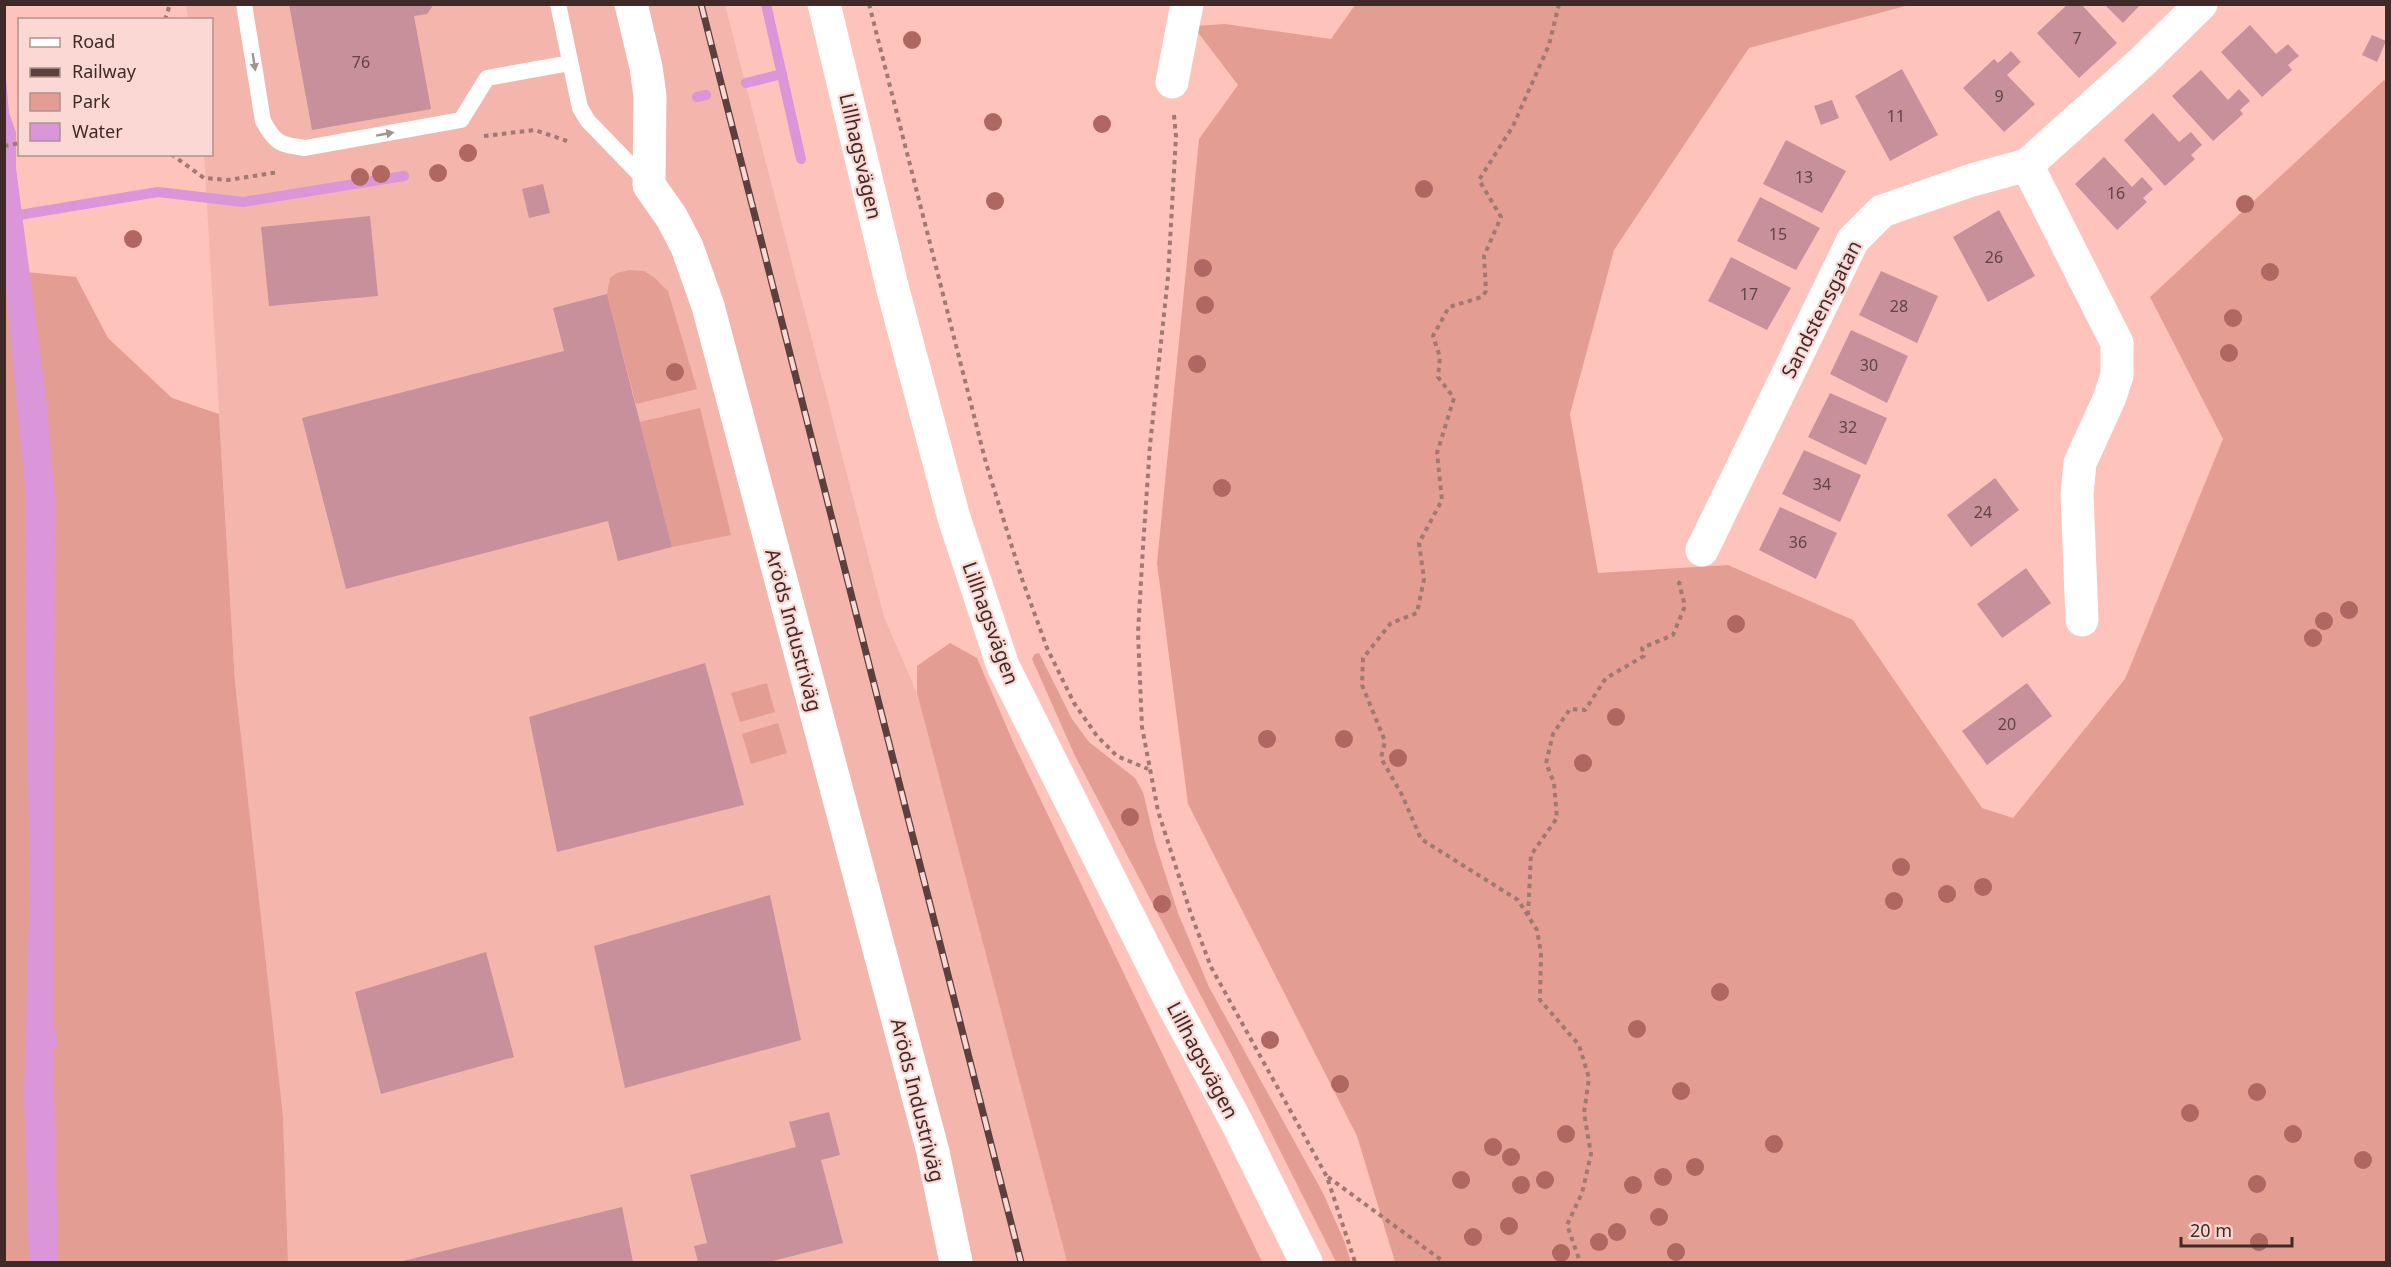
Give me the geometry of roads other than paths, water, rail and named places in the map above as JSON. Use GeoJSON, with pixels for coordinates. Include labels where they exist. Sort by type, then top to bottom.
{"type":"FeatureCollection","features":[{"type":"Feature","properties":{"kind":"street"},"geometry":{"type":"LineString","coordinates":[[631,4],[646,67],[650,96],[650,185]]}},
{"type":"Feature","properties":{"kind":"street","name":"Lillhagsvägen"},"geometry":{"type":"LineString","coordinates":[[824,4],[893,290],[945,484],[1003,666],[1166,990],[1236,1121],[1306,1263]]}},
{"type":"Feature","properties":{"kind":"street"},"geometry":{"type":"LineString","coordinates":[[1172,82],[1187,4]]}},
{"type":"Feature","properties":{"kind":"street","name":"Sandstensgatan"},"geometry":{"type":"LineString","coordinates":[[1702,550],[1853,240],[1882,212],[1972,180],[2027,165],[2143,61],[2201,4]]}},
{"type":"Feature","properties":{"kind":"street"},"geometry":{"type":"LineString","coordinates":[[2027,165],[2117,343],[2117,375],[2110,397],[2080,463],[2077,494],[2082,620]]}},
{"type":"Feature","properties":{"kind":"street","name":"Aröds Industriväg"},"geometry":{"type":"LineString","coordinates":[[650,185],[672,218],[687,247],[708,306],[933,1152],[956,1263]]}},
{"type":"Feature","properties":{"kind":"lane"},"geometry":{"type":"LineString","coordinates":[[244,4],[263,121],[271,137],[283,145],[305,148],[460,120],[487,78],[570,63]]}},
{"type":"Feature","properties":{"kind":"lane"},"geometry":{"type":"LineString","coordinates":[[558,4],[580,108],[588,121],[650,185]]}},
{"type":"Feature","properties":{"kind":"water"},"geometry":{"type":"Polygon","coordinates":[[[5,66],[9,113],[16,132],[16,168],[47,406],[55,499],[53,1024],[59,1044],[53,1049],[58,1262],[29,1262],[24,1096],[30,880],[25,489],[5,279],[5,66]]]}},
{"type":"Feature","properties":{"kind":"waterway"},"geometry":{"type":"LineString","coordinates":[[766,4],[801,159]]}},
{"type":"Feature","properties":{"kind":"waterway"},"geometry":{"type":"LineString","coordinates":[[746,83],[782,74]]}},
{"type":"Feature","properties":{"kind":"waterway"},"geometry":{"type":"LineString","coordinates":[[697,97],[706,95]]}},
{"type":"Feature","properties":{"kind":"waterway"},"geometry":{"type":"LineString","coordinates":[[13,216],[158,192],[243,202],[404,176]]}},
{"type":"Feature","properties":{"kind":"railway"},"geometry":{"type":"LineString","coordinates":[[701,4],[1021,1262]]}}]}
